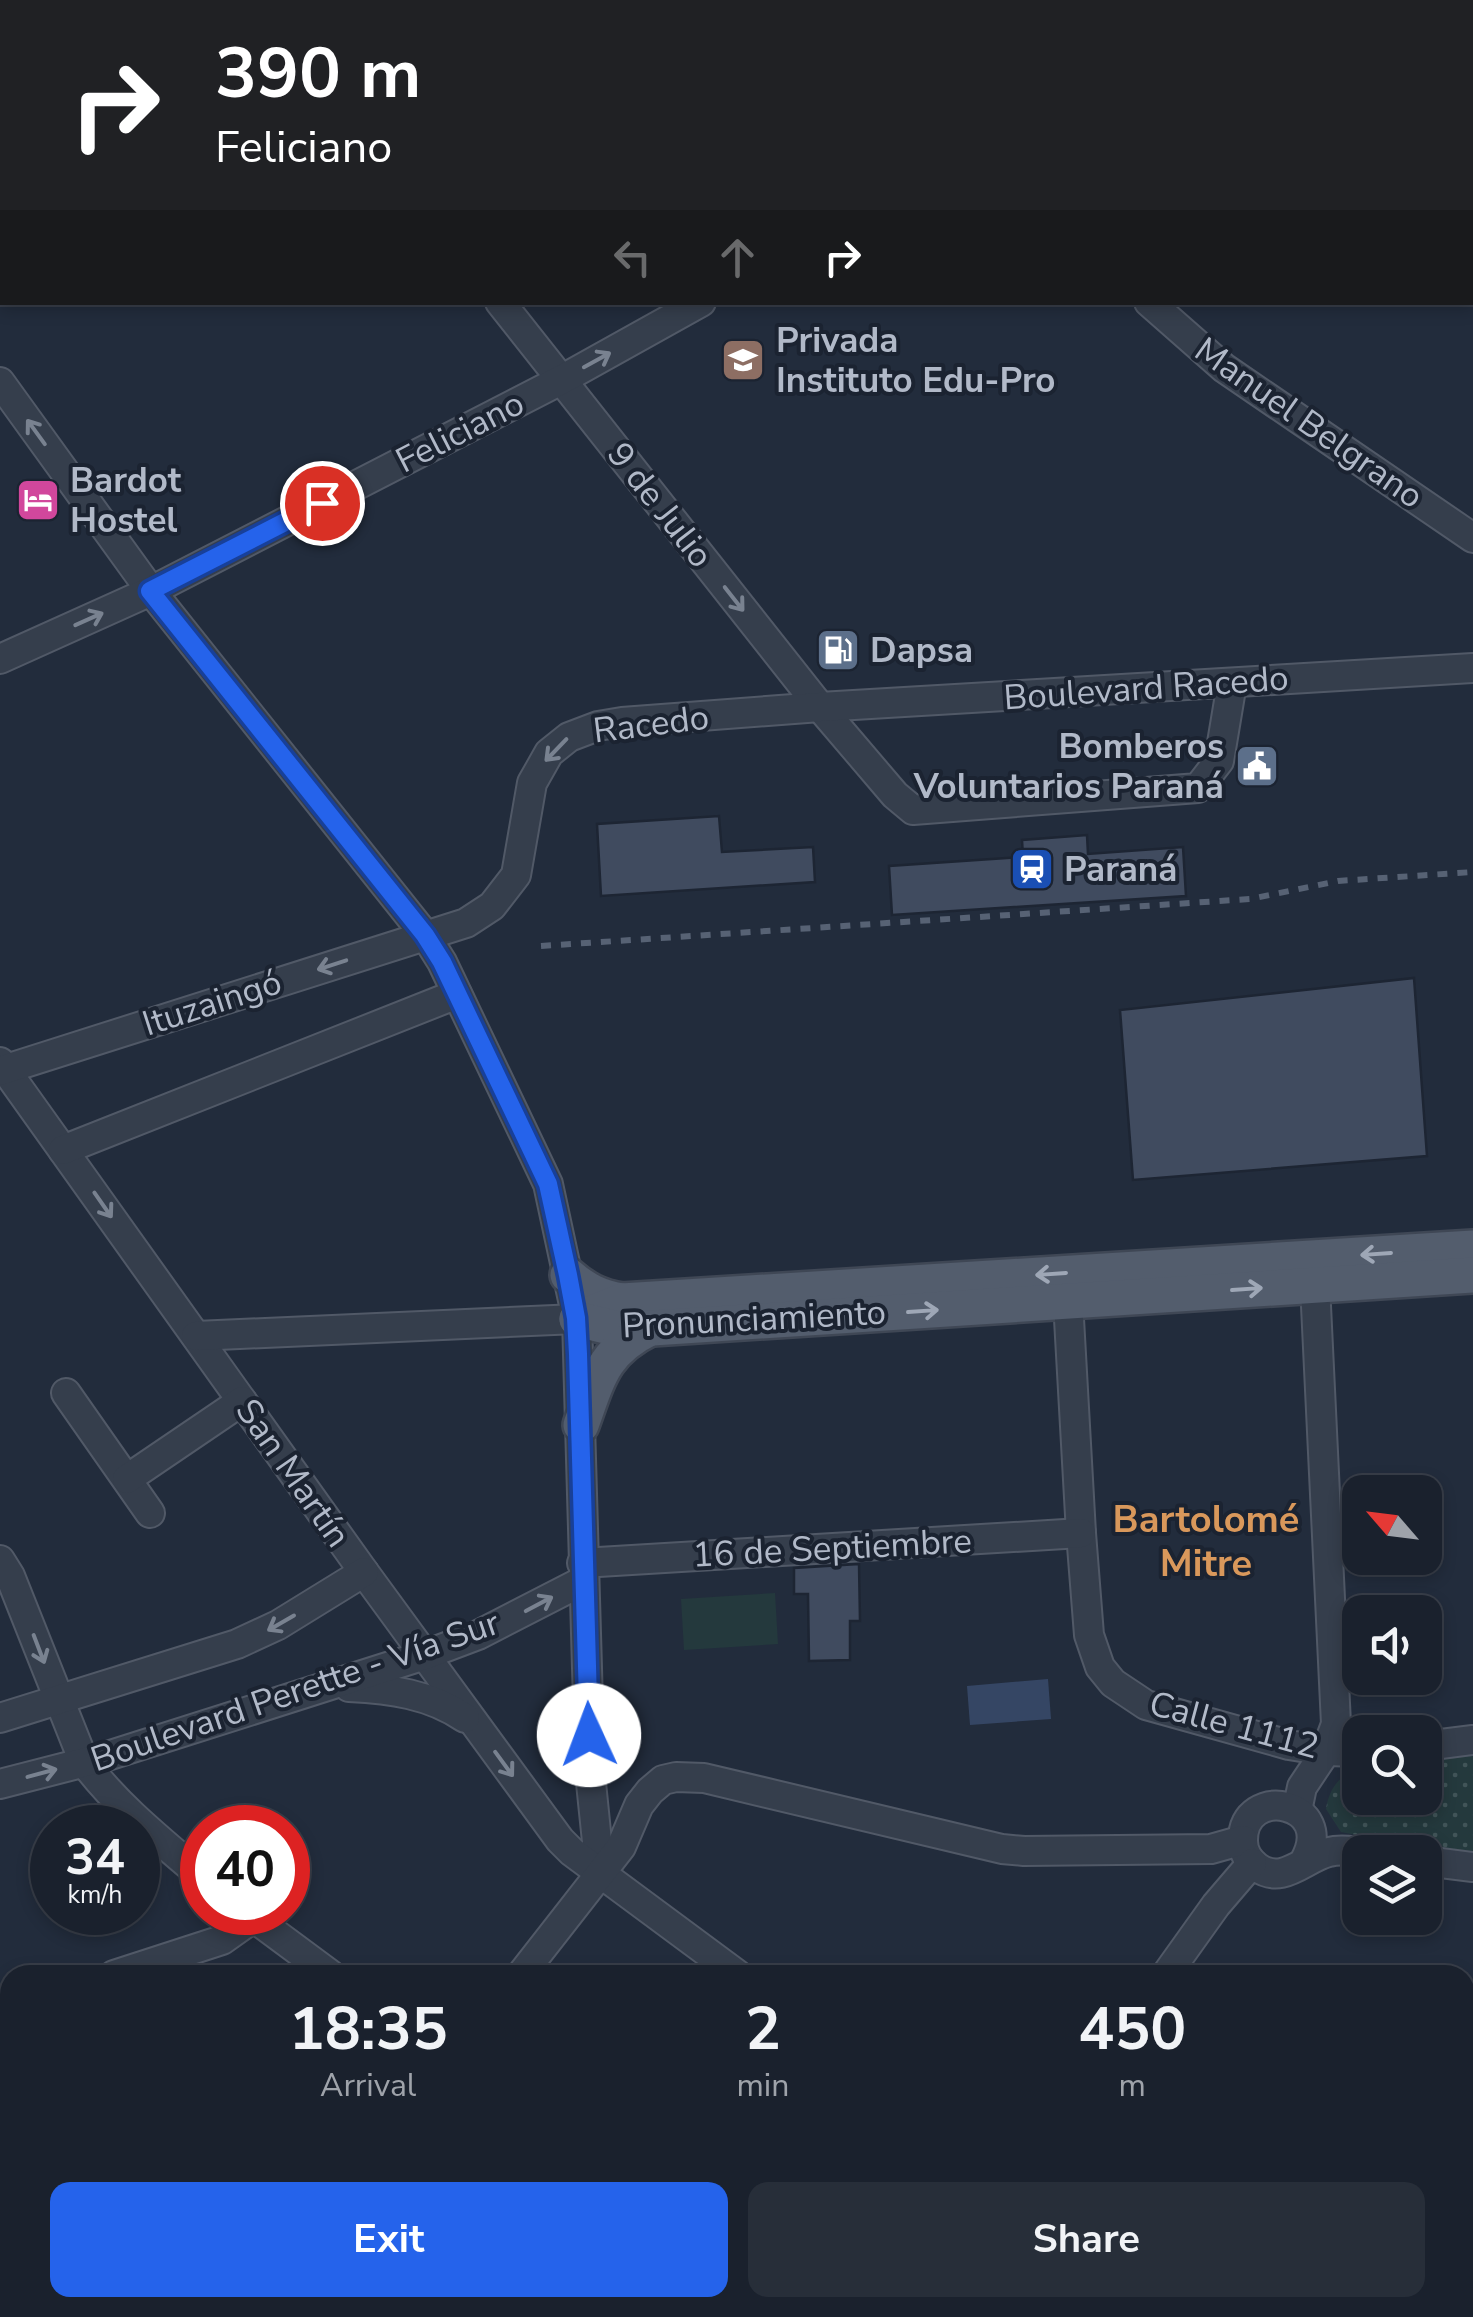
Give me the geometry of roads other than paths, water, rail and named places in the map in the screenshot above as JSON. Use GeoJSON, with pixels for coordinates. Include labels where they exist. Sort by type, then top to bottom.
{"type":"FeatureCollection","features":[{"type":"Feature","properties":{"kind":"main road","name":"Pronunciamiento"},"geometry":{"type":"LineString","coordinates":[[576,1318],[622,1300],[1473,1248]]}},
{"type":"Feature","properties":{"kind":"main road"},"geometry":{"type":"LineString","coordinates":[[568,1275],[602,1298],[622,1300]]}},
{"type":"Feature","properties":{"kind":"main road","name":"Pronunciamiento"},"geometry":{"type":"LineString","coordinates":[[576,1318],[622,1330],[1473,1275]]}},
{"type":"Feature","properties":{"kind":"main road"},"geometry":{"type":"LineString","coordinates":[[581,1425],[597,1382],[614,1352],[630,1338],[651,1328]]}},
{"type":"Feature","properties":{"kind":"street","name":"9 de Julio"},"geometry":{"type":"LineString","coordinates":[[502,305],[820,708],[894,795],[913,810],[1198,788],[1219,761],[1232,683]]}},
{"type":"Feature","properties":{"kind":"street","name":"Feliciano"},"geometry":{"type":"LineString","coordinates":[[0,659],[150,591],[560,380],[695,305]]}},
{"type":"Feature","properties":{"kind":"street","name":"Manuel Belgrano"},"geometry":{"type":"LineString","coordinates":[[1152,305],[1224,368],[1473,538]]}},
{"type":"Feature","properties":{"kind":"street"},"geometry":{"type":"LineString","coordinates":[[0,382],[150,591],[425,935],[442,962],[548,1184],[576,1318],[590,1774],[600,1871]]}},
{"type":"Feature","properties":{"kind":"street","name":"Boulevard Racedo"},"geometry":{"type":"LineString","coordinates":[[820,708],[1473,668]]}},
{"type":"Feature","properties":{"kind":"street","name":"Racedo"},"geometry":{"type":"LineString","coordinates":[[425,935],[466,923],[492,906],[516,875],[532,783],[550,754],[569,736],[622,722],[820,708]]}},
{"type":"Feature","properties":{"kind":"street","name":"Ituzaingó"},"geometry":{"type":"LineString","coordinates":[[5,1078],[425,935]]}},
{"type":"Feature","properties":{"kind":"street"},"geometry":{"type":"LineString","coordinates":[[63,1150],[457,994]]}},
{"type":"Feature","properties":{"kind":"street","name":"San Martín"},"geometry":{"type":"LineString","coordinates":[[5,1078],[63,1150],[560,1840],[725,1965]]}},
{"type":"Feature","properties":{"kind":"street"},"geometry":{"type":"LineString","coordinates":[[1297,1811],[1302,1787],[1326,1751],[1336,1724],[1314,1285]]}},
{"type":"Feature","properties":{"kind":"street"},"geometry":{"type":"LineString","coordinates":[[1068,1302],[1081,1534]]}},
{"type":"Feature","properties":{"kind":"street"},"geometry":{"type":"LineString","coordinates":[[196,1336],[576,1318]]}},
{"type":"Feature","properties":{"kind":"street"},"geometry":{"type":"LineString","coordinates":[[66,1393],[150,1512]]}},
{"type":"Feature","properties":{"kind":"street"},"geometry":{"type":"LineString","coordinates":[[127,1480],[242,1401]]}},
{"type":"Feature","properties":{"kind":"street","name":"Calle 1112"},"geometry":{"type":"LineString","coordinates":[[1081,1534],[1089,1635],[1100,1667],[1113,1683],[1146,1705],[1288,1745],[1342,1751]]}},
{"type":"Feature","properties":{"kind":"street","name":"16 de Septiembre"},"geometry":{"type":"LineString","coordinates":[[583,1572],[1081,1534]]}},
{"type":"Feature","properties":{"kind":"street"},"geometry":{"type":"LineString","coordinates":[[0,1560],[21,1601],[84,1762],[127,1810],[180,1857]]}},
{"type":"Feature","properties":{"kind":"street"},"geometry":{"type":"LineString","coordinates":[[0,1718],[249,1640],[364,1572]]}},
{"type":"Feature","properties":{"kind":"street","name":"Boulevard Perette - Vía Sur"},"geometry":{"type":"LineString","coordinates":[[0,1784],[84,1762],[425,1655],[478,1635],[583,1572]]}},
{"type":"Feature","properties":{"kind":"street"},"geometry":{"type":"LineString","coordinates":[[328,1686],[382,1688],[432,1700],[478,1727]]}},
{"type":"Feature","properties":{"kind":"street"},"geometry":{"type":"LineString","coordinates":[[1442,1744],[1473,1740]]}},
{"type":"Feature","properties":{"kind":"street"},"geometry":{"type":"LineString","coordinates":[[530,1965],[620,1847],[639,1805],[663,1780],[676,1777],[704,1778],[1002,1849],[1211,1848],[1247,1852],[1261,1870],[1284,1874],[1326,1852],[1342,1850]]}},
{"type":"Feature","properties":{"kind":"street"},"geometry":{"type":"LineString","coordinates":[[1173,1965],[1216,1905],[1247,1852],[1249,1820],[1266,1807],[1287,1806],[1297,1811],[1310,1829],[1312,1841],[1304,1862]]}},
{"type":"Feature","properties":{"kind":"street"},"geometry":{"type":"LineString","coordinates":[[1442,1863],[1473,1867]]}},
{"type":"Feature","properties":{"kind":"street"},"geometry":{"type":"LineString","coordinates":[[145,1965],[228,1935]]}},
{"type":"Feature","properties":{"kind":"street"},"geometry":{"type":"LineString","coordinates":[[276,1935],[316,1965]]}},
{"type":"Feature","properties":{"kind":"water"},"geometry":{"type":"Polygon","coordinates":[[[1048,1679],[1051,1719],[970,1725],[967,1686],[1048,1679]]]}},
{"type":"Feature","properties":{"kind":"railway"},"geometry":{"type":"LineString","coordinates":[[541,946],[1250,899],[1338,881],[1473,872]]}},
{"type":"Feature","properties":{"kind":"place","name":"Privada Instituto Edu-Pro"},"geometry":{"type":"Point","coordinates":[743,360]}},
{"type":"Feature","properties":{"kind":"place","name":"Bardot Hostel"},"geometry":{"type":"Point","coordinates":[38,500]}},
{"type":"Feature","properties":{"kind":"place","name":"Dapsa"},"geometry":{"type":"Point","coordinates":[838,650]}},
{"type":"Feature","properties":{"kind":"place","name":"Bomberos Voluntarios Paraná"},"geometry":{"type":"Point","coordinates":[1257,766]}},
{"type":"Feature","properties":{"kind":"place","name":"Paraná"},"geometry":{"type":"Point","coordinates":[1032,869]}},
{"type":"Feature","properties":{"kind":"district","name":"Bartolomé Mitre"},"geometry":{"type":"Point","coordinates":[1206,1541]}}]}
